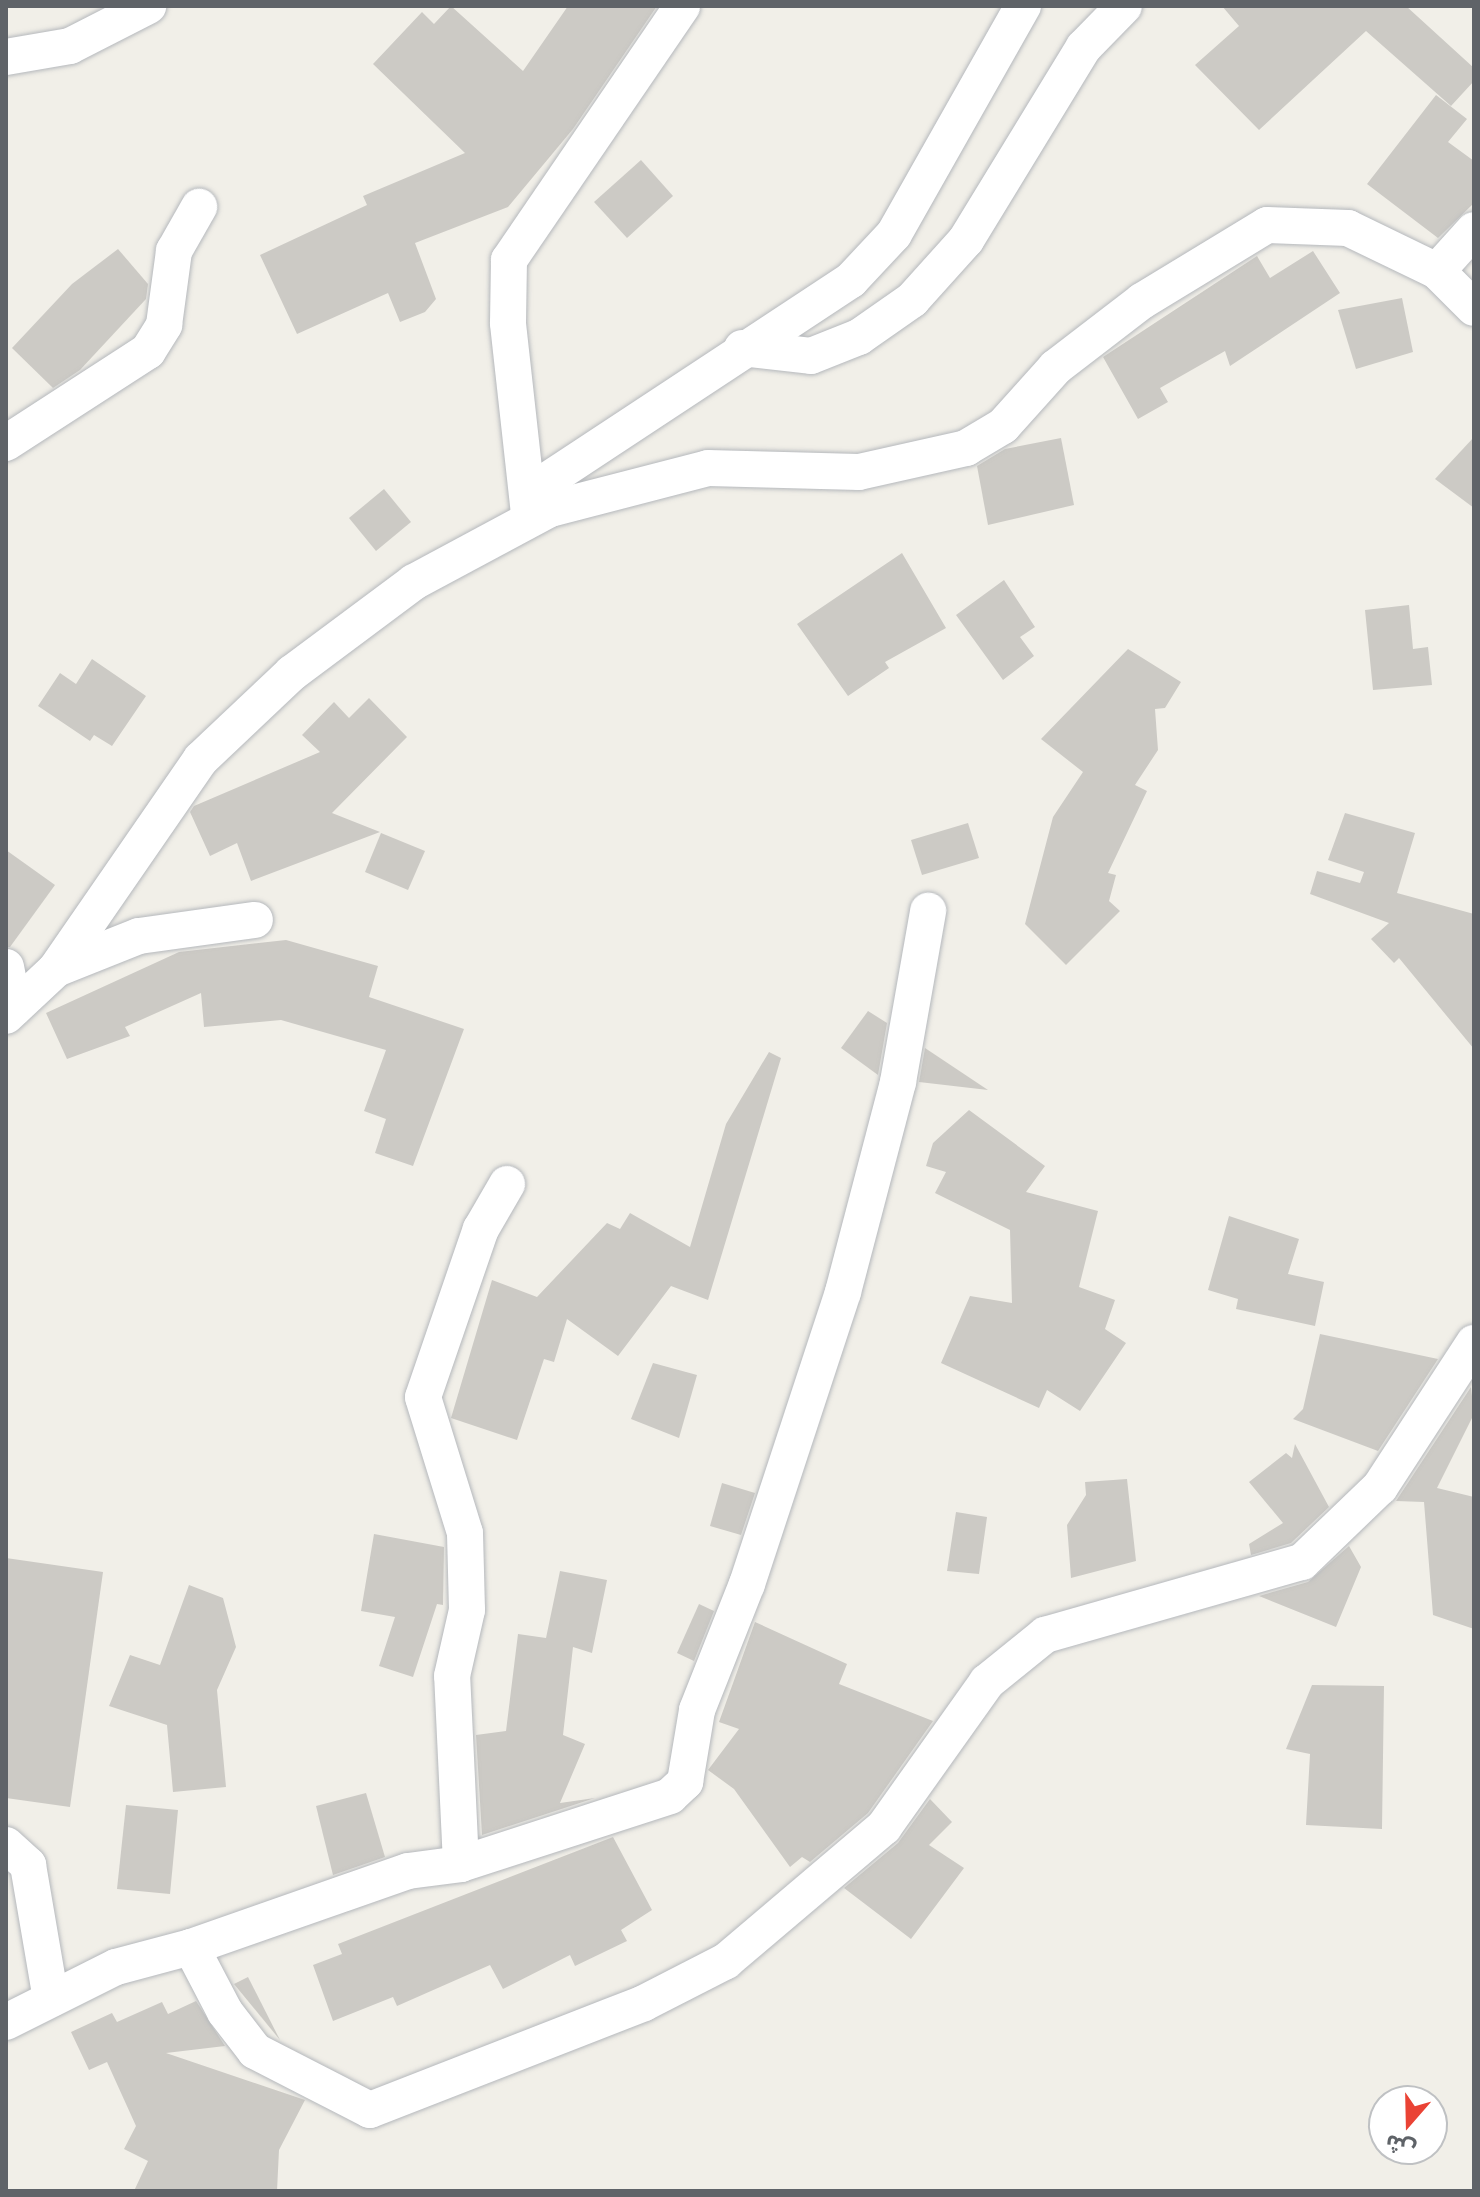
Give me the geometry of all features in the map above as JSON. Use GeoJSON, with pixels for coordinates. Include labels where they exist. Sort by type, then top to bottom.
{"type":"FeatureCollection","features":[{"type":"Feature","properties":{"kind":"street"},"geometry":{"type":"LineString","coordinates":[[6,57],[70,46],[148,6]]}},
{"type":"Feature","properties":{"kind":"street"},"geometry":{"type":"LineString","coordinates":[[528,506],[508,323],[509,260],[682,6]]}},
{"type":"Feature","properties":{"kind":"street"},"geometry":{"type":"LineString","coordinates":[[10,1012],[56,969],[201,759],[292,673],[414,582],[528,506],[742,348],[851,280],[894,234],[1023,6]]}},
{"type":"Feature","properties":{"kind":"street"},"geometry":{"type":"LineString","coordinates":[[742,348],[811,356],[859,337],[912,300],[966,240],[1084,47],[1124,6]]}},
{"type":"Feature","properties":{"kind":"street"},"geometry":{"type":"LineString","coordinates":[[6,443],[148,351],[164,325],[174,251],[199,207]]}},
{"type":"Feature","properties":{"kind":"street"},"geometry":{"type":"LineString","coordinates":[[528,506],[708,468],[859,472],[966,448],[1003,426],[1056,367],[1142,301],[1267,225],[1348,228],[1437,271],[1474,308]]}},
{"type":"Feature","properties":{"kind":"street"},"geometry":{"type":"LineString","coordinates":[[1437,271],[1474,230]]}},
{"type":"Feature","properties":{"kind":"street"},"geometry":{"type":"LineString","coordinates":[[6,2022],[116,1967],[191,1947],[408,1871],[461,1864],[670,1796],[685,1782],[697,1710],[747,1584],[843,1292],[898,1082],[928,911]]}},
{"type":"Feature","properties":{"kind":"street"},"geometry":{"type":"LineString","coordinates":[[56,969],[139,936],[255,920]]}},
{"type":"Feature","properties":{"kind":"street"},"geometry":{"type":"LineString","coordinates":[[6,967],[10,1012]]}},
{"type":"Feature","properties":{"kind":"street"},"geometry":{"type":"LineString","coordinates":[[461,1864],[452,1676],[467,1610],[465,1533],[423,1397],[481,1229],[507,1184]]}},
{"type":"Feature","properties":{"kind":"street"},"geometry":{"type":"LineString","coordinates":[[191,1947],[225,2012],[255,2051],[370,2110],[644,2003],[726,1961],[884,1827],[987,1682],[1045,1635],[1302,1562],[1380,1487],[1474,1343]]}},
{"type":"Feature","properties":{"kind":"street"},"geometry":{"type":"LineString","coordinates":[[6,1845],[28,1865],[51,1999]]}},
{"type":"Feature","properties":{"kind":"building"},"geometry":{"type":"Polygon","coordinates":[[[451,6],[523,71],[568,6],[657,6],[573,129],[508,207],[415,243],[436,299],[425,312],[400,322],[388,293],[297,334],[260,255],[367,205],[363,196],[465,153],[373,64],[422,12],[434,24],[451,6]]]}},
{"type":"Feature","properties":{"kind":"building"},"geometry":{"type":"Polygon","coordinates":[[[1222,6],[1406,6],[1474,68],[1474,81],[1451,106],[1366,31],[1259,130],[1195,65],[1239,26],[1222,6]]]}},
{"type":"Feature","properties":{"kind":"building"},"geometry":{"type":"Polygon","coordinates":[[[1436,95],[1467,119],[1448,142],[1474,161],[1474,203],[1438,238],[1367,184],[1436,95]]]}},
{"type":"Feature","properties":{"kind":"building"},"geometry":{"type":"Polygon","coordinates":[[[641,160],[673,196],[627,238],[594,202],[641,160]]]}},
{"type":"Feature","properties":{"kind":"building"},"geometry":{"type":"Polygon","coordinates":[[[118,249],[148,284],[146,299],[80,370],[53,388],[12,348],[72,284],[118,249]]]}},
{"type":"Feature","properties":{"kind":"building"},"geometry":{"type":"Polygon","coordinates":[[[1313,251],[1340,293],[1230,366],[1225,351],[1160,388],[1168,402],[1138,419],[1103,357],[1257,256],[1270,278],[1313,251]]]}},
{"type":"Feature","properties":{"kind":"building"},"geometry":{"type":"Polygon","coordinates":[[[1402,298],[1413,352],[1356,369],[1338,310],[1402,298]]]}},
{"type":"Feature","properties":{"kind":"building"},"geometry":{"type":"Polygon","coordinates":[[[1474,437],[1474,508],[1435,479],[1474,437]]]}},
{"type":"Feature","properties":{"kind":"building"},"geometry":{"type":"Polygon","coordinates":[[[1061,438],[1074,505],[988,525],[977,466],[1005,449],[1061,438]]]}},
{"type":"Feature","properties":{"kind":"building"},"geometry":{"type":"Polygon","coordinates":[[[384,489],[411,522],[376,551],[349,518],[384,489]]]}},
{"type":"Feature","properties":{"kind":"building"},"geometry":{"type":"Polygon","coordinates":[[[902,553],[946,628],[885,662],[889,668],[848,696],[797,624],[902,553]]]}},
{"type":"Feature","properties":{"kind":"building"},"geometry":{"type":"Polygon","coordinates":[[[1004,580],[1035,627],[1020,637],[1034,656],[1003,680],[956,615],[1004,580]]]}},
{"type":"Feature","properties":{"kind":"building"},"geometry":{"type":"Polygon","coordinates":[[[1409,605],[1413,649],[1428,647],[1432,685],[1373,690],[1365,610],[1409,605]]]}},
{"type":"Feature","properties":{"kind":"building"},"geometry":{"type":"Polygon","coordinates":[[[1128,649],[1181,682],[1165,708],[1155,709],[1158,750],[1135,785],[1147,791],[1108,873],[1116,875],[1109,901],[1120,911],[1066,965],[1025,924],[1053,817],[1083,772],[1041,739],[1128,649]]]}},
{"type":"Feature","properties":{"kind":"building"},"geometry":{"type":"Polygon","coordinates":[[[92,659],[146,696],[112,746],[94,735],[90,741],[38,706],[60,673],[76,684],[92,659]]]}},
{"type":"Feature","properties":{"kind":"building"},"geometry":{"type":"Polygon","coordinates":[[[369,698],[407,737],[332,813],[380,832],[251,881],[237,843],[210,856],[190,812],[194,806],[320,752],[302,735],[334,702],[349,718],[369,698]]]}},
{"type":"Feature","properties":{"kind":"building"},"geometry":{"type":"Polygon","coordinates":[[[1345,813],[1415,833],[1397,893],[1474,914],[1474,1049],[1399,958],[1394,963],[1371,939],[1389,923],[1310,894],[1317,871],[1360,883],[1364,872],[1328,860],[1345,813]]]}},
{"type":"Feature","properties":{"kind":"building"},"geometry":{"type":"Polygon","coordinates":[[[968,823],[979,858],[922,875],[911,840],[968,823]]]}},
{"type":"Feature","properties":{"kind":"building"},"geometry":{"type":"Polygon","coordinates":[[[381,833],[425,851],[408,890],[365,872],[381,833]]]}},
{"type":"Feature","properties":{"kind":"building"},"geometry":{"type":"Polygon","coordinates":[[[6,850],[55,885],[10,947],[6,947],[6,850]]]}},
{"type":"Feature","properties":{"kind":"building"},"geometry":{"type":"Polygon","coordinates":[[[286,940],[378,966],[369,997],[464,1029],[413,1166],[375,1153],[386,1119],[364,1111],[386,1050],[281,1020],[204,1027],[201,993],[125,1027],[130,1036],[67,1059],[46,1013],[179,952],[286,940]]]}},
{"type":"Feature","properties":{"kind":"building"},"geometry":{"type":"Polygon","coordinates":[[[868,1011],[887,1023],[878,1075],[841,1048],[868,1011]]]}},
{"type":"Feature","properties":{"kind":"building"},"geometry":{"type":"Polygon","coordinates":[[[925,1048],[988,1090],[919,1082],[925,1048]]]}},
{"type":"Feature","properties":{"kind":"building"},"geometry":{"type":"Polygon","coordinates":[[[769,1052],[781,1058],[708,1300],[671,1286],[618,1356],[567,1319],[554,1362],[544,1359],[517,1440],[451,1418],[492,1280],[537,1297],[607,1223],[620,1229],[630,1213],[690,1247],[726,1124],[769,1052]]]}},
{"type":"Feature","properties":{"kind":"building"},"geometry":{"type":"Polygon","coordinates":[[[969,1110],[1045,1166],[1026,1192],[1098,1211],[1079,1287],[1115,1300],[1105,1329],[1126,1343],[1080,1411],[1047,1390],[1039,1408],[941,1363],[970,1296],[1012,1303],[1010,1230],[935,1193],[946,1172],[926,1166],[933,1143],[969,1110]]]}},
{"type":"Feature","properties":{"kind":"building"},"geometry":{"type":"Polygon","coordinates":[[[1229,1216],[1299,1239],[1288,1274],[1324,1282],[1315,1326],[1236,1309],[1238,1299],[1208,1290],[1229,1216]]]}},
{"type":"Feature","properties":{"kind":"building"},"geometry":{"type":"Polygon","coordinates":[[[1320,1334],[1438,1359],[1378,1451],[1293,1419],[1303,1409],[1320,1334]]]}},
{"type":"Feature","properties":{"kind":"building"},"geometry":{"type":"Polygon","coordinates":[[[653,1363],[697,1375],[679,1438],[631,1419],[653,1363]]]}},
{"type":"Feature","properties":{"kind":"building"},"geometry":{"type":"Polygon","coordinates":[[[1471,1387],[1474,1414],[1437,1488],[1474,1497],[1474,1629],[1433,1615],[1424,1502],[1396,1501],[1471,1387]]]}},
{"type":"Feature","properties":{"kind":"building"},"geometry":{"type":"Polygon","coordinates":[[[1295,1444],[1329,1507],[1291,1543],[1251,1555],[1249,1544],[1283,1523],[1249,1482],[1286,1453],[1292,1458],[1295,1444]]]}},
{"type":"Feature","properties":{"kind":"building"},"geometry":{"type":"Polygon","coordinates":[[[1127,1479],[1136,1561],[1071,1578],[1067,1525],[1086,1495],[1085,1482],[1127,1479]]]}},
{"type":"Feature","properties":{"kind":"building"},"geometry":{"type":"Polygon","coordinates":[[[722,1483],[755,1493],[741,1535],[710,1526],[722,1483]]]}},
{"type":"Feature","properties":{"kind":"building"},"geometry":{"type":"Polygon","coordinates":[[[956,1512],[987,1517],[979,1574],[947,1571],[956,1512]]]}},
{"type":"Feature","properties":{"kind":"building"},"geometry":{"type":"Polygon","coordinates":[[[374,1534],[444,1547],[443,1605],[437,1604],[413,1677],[379,1666],[395,1617],[361,1611],[374,1534]]]}},
{"type":"Feature","properties":{"kind":"building"},"geometry":{"type":"Polygon","coordinates":[[[1349,1546],[1361,1567],[1336,1627],[1259,1596],[1308,1582],[1349,1546]]]}},
{"type":"Feature","properties":{"kind":"building"},"geometry":{"type":"Polygon","coordinates":[[[6,1558],[103,1572],[70,1807],[6,1798],[6,1558]]]}},
{"type":"Feature","properties":{"kind":"building"},"geometry":{"type":"Polygon","coordinates":[[[560,1571],[607,1580],[592,1653],[573,1647],[563,1735],[585,1744],[560,1803],[595,1798],[482,1835],[476,1735],[506,1731],[518,1634],[546,1638],[560,1571]]]}},
{"type":"Feature","properties":{"kind":"building"},"geometry":{"type":"Polygon","coordinates":[[[189,1585],[223,1598],[236,1647],[217,1690],[226,1787],[173,1792],[167,1725],[109,1706],[130,1655],[160,1665],[189,1585]]]}},
{"type":"Feature","properties":{"kind":"building"},"geometry":{"type":"Polygon","coordinates":[[[699,1604],[714,1611],[694,1661],[677,1653],[699,1604]]]}},
{"type":"Feature","properties":{"kind":"building"},"geometry":{"type":"Polygon","coordinates":[[[755,1622],[847,1664],[839,1684],[933,1721],[868,1813],[810,1862],[802,1857],[790,1867],[734,1789],[708,1770],[739,1729],[719,1722],[755,1622]]]}},
{"type":"Feature","properties":{"kind":"building"},"geometry":{"type":"Polygon","coordinates":[[[1312,1685],[1384,1686],[1382,1829],[1306,1825],[1310,1754],[1286,1749],[1312,1685]]]}},
{"type":"Feature","properties":{"kind":"building"},"geometry":{"type":"Polygon","coordinates":[[[366,1793],[385,1857],[333,1875],[316,1806],[366,1793]]]}},
{"type":"Feature","properties":{"kind":"building"},"geometry":{"type":"Polygon","coordinates":[[[930,1799],[952,1822],[929,1845],[964,1868],[911,1939],[844,1888],[898,1843],[930,1799]]]}},
{"type":"Feature","properties":{"kind":"building"},"geometry":{"type":"Polygon","coordinates":[[[126,1805],[178,1810],[170,1894],[117,1889],[126,1805]]]}},
{"type":"Feature","properties":{"kind":"building"},"geometry":{"type":"Polygon","coordinates":[[[613,1837],[652,1910],[621,1930],[627,1941],[575,1966],[570,1955],[503,1989],[490,1965],[397,2006],[393,1997],[333,2021],[313,1965],[342,1954],[338,1944],[613,1837]]]}},
{"type":"Feature","properties":{"kind":"building"},"geometry":{"type":"Polygon","coordinates":[[[248,1977],[280,2040],[234,1984],[248,1977]]]}},
{"type":"Feature","properties":{"kind":"building"},"geometry":{"type":"Polygon","coordinates":[[[196,2001],[225,2046],[166,2053],[305,2100],[279,2150],[277,2191],[134,2191],[148,2161],[124,2149],[136,2126],[107,2062],[89,2070],[71,2032],[112,2013],[117,2022],[162,2002],[168,2014],[196,2001]]]}}]}
